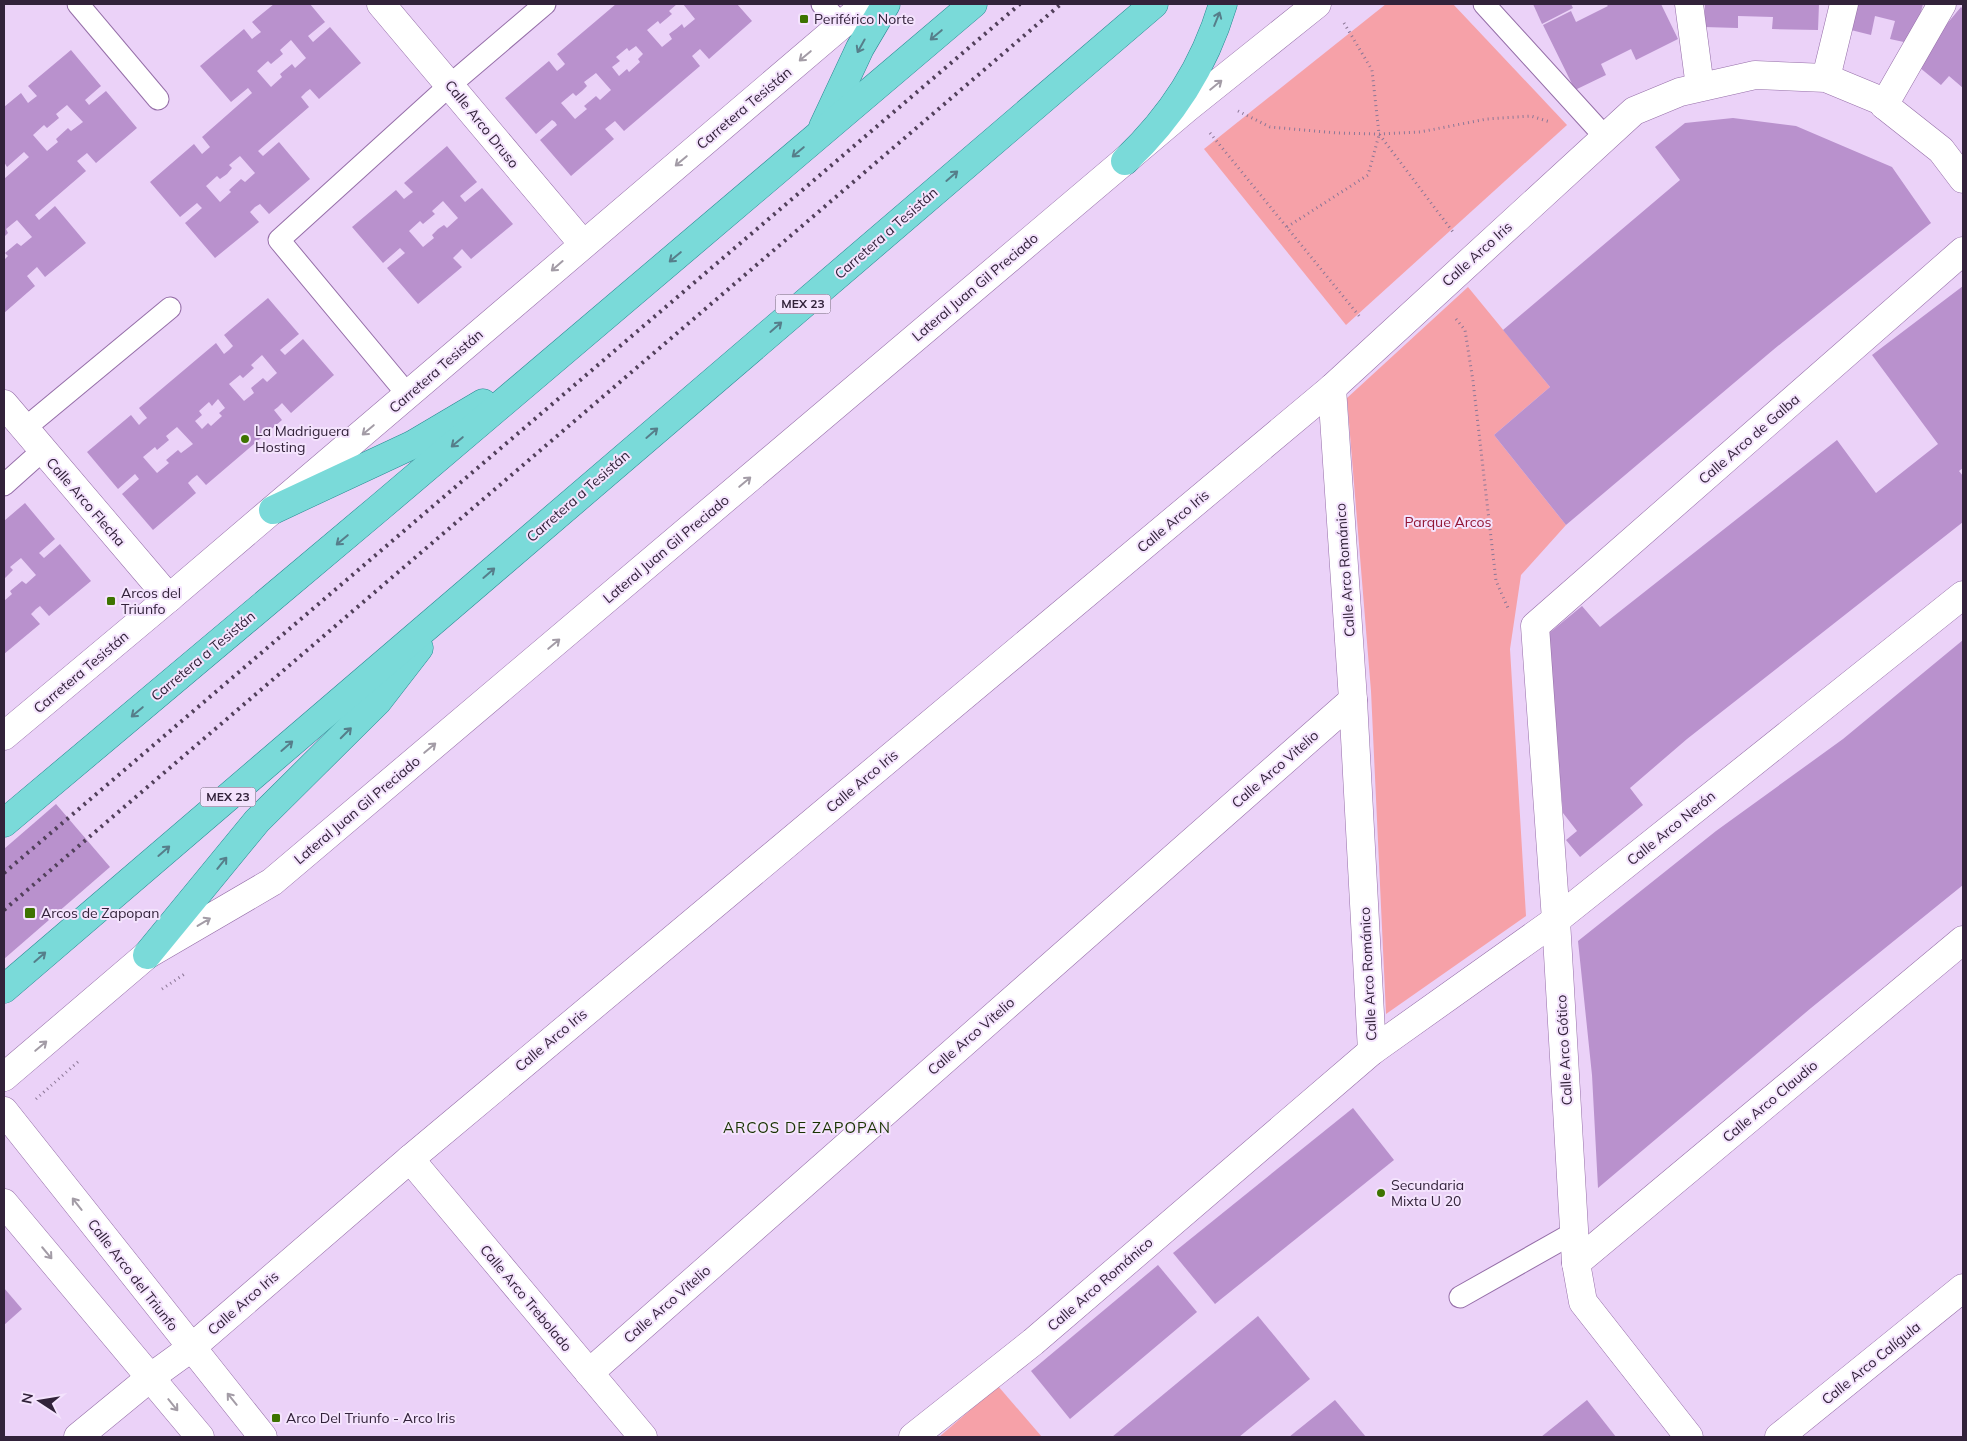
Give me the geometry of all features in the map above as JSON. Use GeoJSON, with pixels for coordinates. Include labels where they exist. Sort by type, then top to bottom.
{"type":"FeatureCollection","features":[{"type":"Feature","properties":{"kind":"main road"},"geometry":{"type":"LineString","coordinates":[[820,134],[860,48],[886,4]]}},
{"type":"Feature","properties":{"kind":"main road","name":"Carretera a Tesistán"},"geometry":{"type":"LineString","coordinates":[[4,823],[973,4]]}},
{"type":"Feature","properties":{"kind":"main road","name":"Carretera a Tesistán"},"geometry":{"type":"LineString","coordinates":[[4,989],[1154,4]]}},
{"type":"Feature","properties":{"kind":"main road"},"geometry":{"type":"LineString","coordinates":[[1125,161],[1153,134],[1175,106],[1193,75],[1223,4]]}},
{"type":"Feature","properties":{"kind":"main road"},"geometry":{"type":"LineString","coordinates":[[273,510],[412,445],[541,370]]}},
{"type":"Feature","properties":{"kind":"main road"},"geometry":{"type":"LineString","coordinates":[[147,955],[257,821],[378,702],[452,604]]}},
{"type":"Feature","properties":{"kind":"street","name":"Calle Arco Druso"},"geometry":{"type":"LineString","coordinates":[[381,4],[564,224],[583,244]]}},
{"type":"Feature","properties":{"kind":"street","name":"Carretera Tesistán"},"geometry":{"type":"LineString","coordinates":[[4,736],[273,510],[866,4]]}},
{"type":"Feature","properties":{"kind":"street","name":"Lateral Juan Gil Preciado"},"geometry":{"type":"LineString","coordinates":[[4,1077],[147,955],[272,882],[1125,161],[1317,4]]}},
{"type":"Feature","properties":{"kind":"street"},"geometry":{"type":"LineString","coordinates":[[1690,4],[1700,87],[1755,75],[1826,78],[1884,102],[1884,105],[1941,150],[1963,179]]}},
{"type":"Feature","properties":{"kind":"street"},"geometry":{"type":"LineString","coordinates":[[1826,78],[1844,4]]}},
{"type":"Feature","properties":{"kind":"street"},"geometry":{"type":"LineString","coordinates":[[1884,105],[1942,4]]}},
{"type":"Feature","properties":{"kind":"street","name":"Calle Arco Iris"},"geometry":{"type":"LineString","coordinates":[[78,1437],[151,1377],[191,1348],[410,1159],[1332,388],[1634,111],[1680,92],[1700,87]]}},
{"type":"Feature","properties":{"kind":"street","name":"Calle Arco de Galba"},"geometry":{"type":"LineString","coordinates":[[1535,626],[1963,251]]}},
{"type":"Feature","properties":{"kind":"street","name":"Calle Arco Románico"},"geometry":{"type":"LineString","coordinates":[[913,1437],[1033,1342],[1372,1051],[1354,700],[1332,388]]}},
{"type":"Feature","properties":{"kind":"street","name":"Calle Arco Flecha"},"geometry":{"type":"LineString","coordinates":[[4,404],[42,451],[169,598]]}},
{"type":"Feature","properties":{"kind":"street","name":"Calle Arco Nerón"},"geometry":{"type":"LineString","coordinates":[[1372,1051],[1556,920],[1963,595]]}},
{"type":"Feature","properties":{"kind":"street","name":"Calle Arco Gótico"},"geometry":{"type":"LineString","coordinates":[[1535,626],[1556,920],[1576,1263],[1583,1302],[1689,1437]]}},
{"type":"Feature","properties":{"kind":"street","name":"Calle Arco Vitelio"},"geometry":{"type":"LineString","coordinates":[[589,1373],[1354,700]]}},
{"type":"Feature","properties":{"kind":"street","name":"Calle Arco Claudio"},"geometry":{"type":"LineString","coordinates":[[1576,1263],[1963,940]]}},
{"type":"Feature","properties":{"kind":"street","name":"Calle Arco del Triunfo"},"geometry":{"type":"LineString","coordinates":[[4,1111],[263,1437]]}},
{"type":"Feature","properties":{"kind":"street","name":"Calle Arco Trebolado"},"geometry":{"type":"LineString","coordinates":[[410,1159],[643,1437]]}},
{"type":"Feature","properties":{"kind":"street"},"geometry":{"type":"LineString","coordinates":[[4,1203],[200,1437]]}},
{"type":"Feature","properties":{"kind":"street","name":"Calle Arco Calígula"},"geometry":{"type":"LineString","coordinates":[[1779,1437],[1963,1288]]}},
{"type":"Feature","properties":{"kind":"lane"},"geometry":{"type":"LineString","coordinates":[[78,4],[158,98]]}},
{"type":"Feature","properties":{"kind":"lane"},"geometry":{"type":"LineString","coordinates":[[408,395],[279,240],[450,85],[545,4]]}},
{"type":"Feature","properties":{"kind":"lane"},"geometry":{"type":"LineString","coordinates":[[822,4],[842,25]]}},
{"type":"Feature","properties":{"kind":"lane"},"geometry":{"type":"LineString","coordinates":[[1484,4],[1606,138]]}},
{"type":"Feature","properties":{"kind":"lane"},"geometry":{"type":"LineString","coordinates":[[24,429],[170,308]]}},
{"type":"Feature","properties":{"kind":"lane"},"geometry":{"type":"LineString","coordinates":[[4,485],[42,451]]}},
{"type":"Feature","properties":{"kind":"lane"},"geometry":{"type":"LineString","coordinates":[[1460,1297],[1575,1232]]}},
{"type":"Feature","properties":{"kind":"path"},"geometry":{"type":"LineString","coordinates":[[1287,228],[1368,175],[1379,134],[1372,70],[1344,23]]}},
{"type":"Feature","properties":{"kind":"path"},"geometry":{"type":"LineString","coordinates":[[1237,110],[1270,127],[1379,134],[1420,132],[1487,119],[1531,116],[1571,128],[1585,115]]}},
{"type":"Feature","properties":{"kind":"path"},"geometry":{"type":"LineString","coordinates":[[1210,133],[1381,343]]}},
{"type":"Feature","properties":{"kind":"path"},"geometry":{"type":"LineString","coordinates":[[1379,134],[1473,259]]}},
{"type":"Feature","properties":{"kind":"path"},"geometry":{"type":"LineString","coordinates":[[1428,299],[1450,310],[1464,330],[1473,381],[1496,580],[1508,608],[1518,621],[1535,626]]}},
{"type":"Feature","properties":{"kind":"green space"},"geometry":{"type":"Polygon","coordinates":[[[1386,4],[1453,4],[1567,125],[1346,325],[1204,149],[1386,4]]]}},
{"type":"Feature","properties":{"kind":"green space","name":"Parque Arcos"},"geometry":{"type":"Polygon","coordinates":[[[1468,287],[1550,387],[1494,435],[1566,525],[1521,575],[1510,649],[1526,916],[1386,1014],[1371,691],[1347,398],[1468,287]]]}},
{"type":"Feature","properties":{"kind":"green space"},"geometry":{"type":"Polygon","coordinates":[[[998,1386],[1042,1437],[939,1437],[998,1386]]]}},
{"type":"Feature","properties":{"kind":"building"},"geometry":{"type":"Polygon","coordinates":[[[274,4],[310,4],[325,22],[308,36],[313,42],[330,27],[361,63],[319,99],[310,89],[306,92],[301,97],[309,107],[258,151],[263,156],[279,142],[310,179],[269,214],[260,204],[255,207],[250,212],[259,222],[215,258],[185,223],[202,208],[197,203],[180,217],[150,182],[194,144],[202,154],[210,147],[202,137],[252,93],[248,88],[231,102],[200,66],[244,29],[252,39],[261,32],[252,22],[274,4]],[[291,40],[280,50],[283,54],[271,64],[268,61],[257,71],[271,87],[282,77],[280,74],[292,64],[295,68],[306,58],[291,40]],[[240,156],[229,165],[232,168],[227,174],[220,179],[217,176],[206,186],[220,202],[241,179],[245,182],[255,173],[240,156]]]}},
{"type":"Feature","properties":{"kind":"building"},"geometry":{"type":"Polygon","coordinates":[[[616,4],[677,4],[669,11],[672,14],[660,24],[658,21],[647,30],[662,47],[672,39],[669,34],[682,24],[684,28],[695,19],[683,4],[737,4],[752,21],[709,59],[700,49],[692,56],[700,66],[624,131],[615,121],[605,129],[614,139],[571,176],[540,140],[557,125],[555,122],[552,120],[536,134],[505,98],[549,61],[557,71],[562,67],[565,64],[557,54],[616,4]],[[636,46],[629,51],[627,48],[616,57],[620,61],[612,67],[619,76],[627,69],[629,72],[640,62],[638,59],[643,54],[636,46]],[[596,73],[584,82],[587,86],[582,91],[576,96],[573,93],[561,103],[575,119],[587,109],[584,106],[596,96],[600,100],[611,90],[596,73]]]}},
{"type":"Feature","properties":{"kind":"building"},"geometry":{"type":"Polygon","coordinates":[[[1533,4],[1571,4],[1573,8],[1542,24],[1533,4]]]}},
{"type":"Feature","properties":{"kind":"building"},"geometry":{"type":"Polygon","coordinates":[[[1606,4],[1661,4],[1678,39],[1636,60],[1631,49],[1601,64],[1606,75],[1575,90],[1543,25],[1571,11],[1576,22],[1608,6],[1606,4]]]}},
{"type":"Feature","properties":{"kind":"building"},"geometry":{"type":"Polygon","coordinates":[[[1705,4],[1819,4],[1818,30],[1772,29],[1773,17],[1738,16],[1738,28],[1704,27],[1705,4]]]}},
{"type":"Feature","properties":{"kind":"building"},"geometry":{"type":"Polygon","coordinates":[[[1849,4],[1923,4],[1913,44],[1890,39],[1895,21],[1875,16],[1871,35],[1843,28],[1849,4]]]}},
{"type":"Feature","properties":{"kind":"building"},"geometry":{"type":"Polygon","coordinates":[[[1961,7],[1963,9],[1963,88],[1949,76],[1941,85],[1914,63],[1961,7]]]}},
{"type":"Feature","properties":{"kind":"building"},"geometry":{"type":"Polygon","coordinates":[[[71,50],[101,86],[85,100],[89,105],[106,91],[137,128],[96,163],[87,153],[77,161],[86,171],[35,215],[39,220],[55,206],[86,243],[45,277],[37,267],[27,276],[35,286],[4,313],[4,260],[8,256],[5,253],[17,243],[21,246],[32,237],[17,220],[6,229],[8,233],[4,237],[4,179],[29,157],[24,152],[7,167],[4,162],[4,107],[21,93],[28,103],[37,96],[28,86],[71,50]],[[67,105],[56,114],[59,118],[47,128],[44,125],[33,135],[47,151],[58,142],[56,139],[68,128],[71,131],[83,122],[67,105]]]}},
{"type":"Feature","properties":{"kind":"building"},"geometry":{"type":"Polygon","coordinates":[[[1733,118],[1796,126],[1892,167],[1931,223],[1773,350],[1566,525],[1494,435],[1550,387],[1503,330],[1680,180],[1655,147],[1685,123],[1733,118]]]}},
{"type":"Feature","properties":{"kind":"building"},"geometry":{"type":"Polygon","coordinates":[[[447,146],[477,182],[460,196],[465,202],[482,188],[513,224],[471,259],[462,249],[453,258],[462,267],[418,304],[387,268],[405,253],[400,248],[383,263],[352,227],[396,190],[404,199],[413,192],[404,183],[447,146]],[[443,201],[432,211],[435,214],[423,224],[420,221],[409,231],[423,247],[434,238],[432,235],[438,229],[444,225],[447,228],[458,218],[443,201]]]}},
{"type":"Feature","properties":{"kind":"building"},"geometry":{"type":"Polygon","coordinates":[[[1963,286],[1963,468],[1959,471],[1963,476],[1963,522],[1687,739],[1630,788],[1643,805],[1580,857],[1566,840],[1577,831],[1563,813],[1548,634],[1582,606],[1600,627],[1837,440],[1876,493],[1938,444],[1872,355],[1963,286]]]}},
{"type":"Feature","properties":{"kind":"building"},"geometry":{"type":"Polygon","coordinates":[[[268,298],[299,334],[280,350],[285,355],[303,339],[334,375],[291,413],[282,403],[274,410],[282,420],[206,485],[197,475],[192,479],[188,483],[196,493],[153,530],[122,494],[139,479],[135,474],[118,489],[87,452],[131,415],[139,425],[147,418],[139,408],[216,343],[224,354],[229,350],[233,346],[224,335],[268,298]],[[262,355],[251,365],[254,368],[243,378],[240,375],[229,384],[244,401],[254,393],[251,388],[263,378],[267,382],[277,373],[262,355]],[[218,399],[212,406],[209,402],[199,411],[202,415],[195,421],[202,429],[208,423],[211,426],[222,416],[219,413],[225,408],[218,399]],[[177,427],[166,436],[169,440],[157,450],[155,447],[143,457],[157,473],[169,463],[166,460],[178,450],[181,453],[193,444],[177,427]]]}},
{"type":"Feature","properties":{"kind":"building"},"geometry":{"type":"Polygon","coordinates":[[[25,503],[55,539],[39,553],[44,558],[60,544],[91,581],[49,616],[40,606],[36,609],[31,614],[40,624],[4,654],[4,601],[12,594],[10,591],[22,581],[26,584],[36,575],[21,558],[10,567],[13,570],[4,579],[4,521],[25,503]]]}},
{"type":"Feature","properties":{"kind":"building"},"geometry":{"type":"Polygon","coordinates":[[[1963,640],[1963,885],[1811,1008],[1598,1188],[1592,1075],[1578,941],[1716,831],[1843,739],[1963,640]]]}},
{"type":"Feature","properties":{"kind":"building","name":"Arcos de Zapopan"},"geometry":{"type":"Polygon","coordinates":[[[56,804],[110,867],[4,959],[4,849],[56,804]]]}},
{"type":"Feature","properties":{"kind":"building"},"geometry":{"type":"Polygon","coordinates":[[[1353,1108],[1394,1160],[1215,1304],[1173,1253],[1353,1108]]]}},
{"type":"Feature","properties":{"kind":"building"},"geometry":{"type":"Polygon","coordinates":[[[1158,1265],[1197,1312],[1070,1419],[1031,1371],[1158,1265]]]}},
{"type":"Feature","properties":{"kind":"building"},"geometry":{"type":"Polygon","coordinates":[[[4,1288],[22,1309],[4,1325],[4,1288]]]}},
{"type":"Feature","properties":{"kind":"building"},"geometry":{"type":"Polygon","coordinates":[[[1258,1316],[1310,1379],[1239,1437],[1112,1437],[1258,1316]]]}},
{"type":"Feature","properties":{"kind":"building"},"geometry":{"type":"Polygon","coordinates":[[[1335,1400],[1366,1437],[1289,1437],[1335,1400]]]}},
{"type":"Feature","properties":{"kind":"building"},"geometry":{"type":"Polygon","coordinates":[[[1587,1400],[1616,1437],[1541,1437],[1587,1400]]]}},
{"type":"Feature","properties":{"kind":"railway"},"geometry":{"type":"LineString","coordinates":[[4,873],[1020,4]]}},
{"type":"Feature","properties":{"kind":"railway"},"geometry":{"type":"LineString","coordinates":[[4,910],[1061,4]]}},
{"type":"Feature","properties":{"kind":"place","name":"Periférico Norte"},"geometry":{"type":"Point","coordinates":[804,19]}},
{"type":"Feature","properties":{"kind":"place","name":"La Madriguera Hosting"},"geometry":{"type":"Point","coordinates":[245,439]}},
{"type":"Feature","properties":{"kind":"place","name":"Arcos del Triunfo"},"geometry":{"type":"Point","coordinates":[111,601]}},
{"type":"Feature","properties":{"kind":"place","name":"Arcos de Zapopan"},"geometry":{"type":"Point","coordinates":[30,913]}},
{"type":"Feature","properties":{"kind":"place","name":"Secundaria Mixta U 20"},"geometry":{"type":"Point","coordinates":[1381,1193]}},
{"type":"Feature","properties":{"kind":"place","name":"Arco Del Triunfo - Arco Iris"},"geometry":{"type":"Point","coordinates":[276,1418]}},
{"type":"Feature","properties":{"kind":"district","name":"ARCOS DE ZAPOPAN"},"geometry":{"type":"Point","coordinates":[807,1128]}}]}
